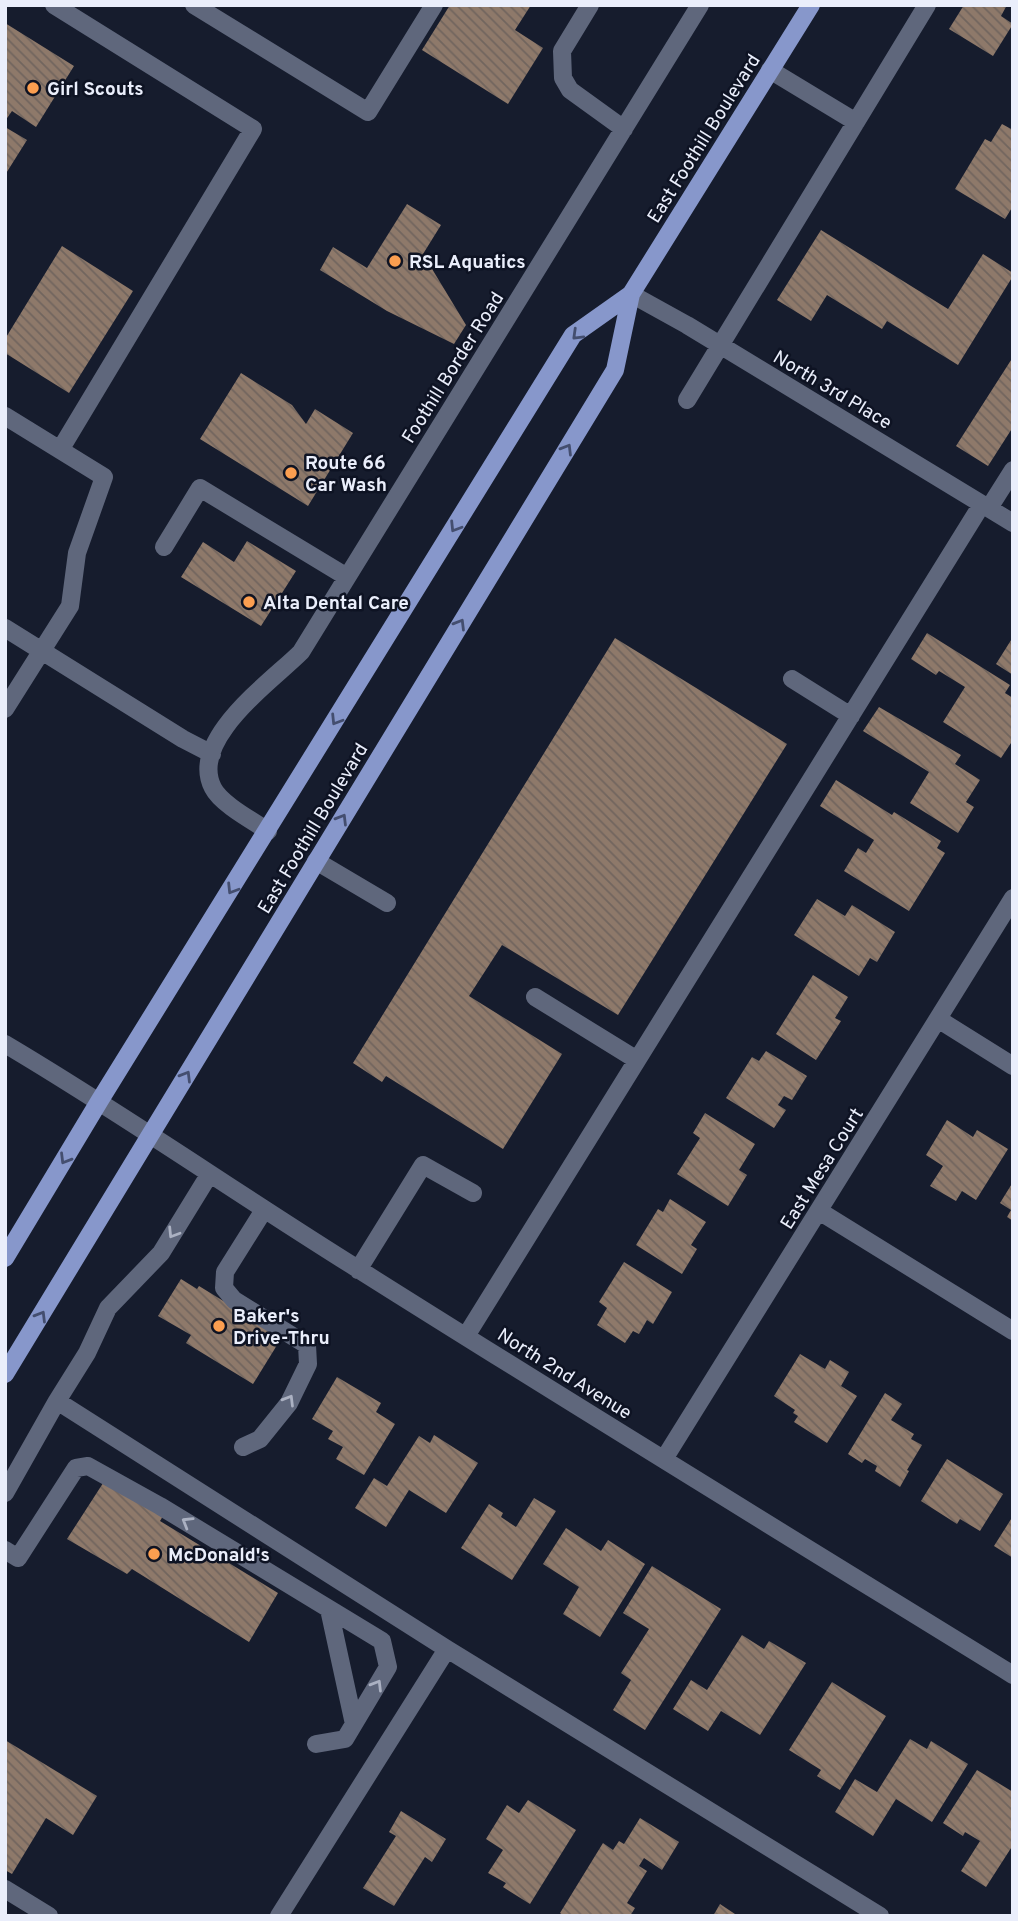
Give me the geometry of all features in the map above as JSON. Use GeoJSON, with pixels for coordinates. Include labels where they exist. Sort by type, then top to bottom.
{"type":"FeatureCollection","features":[{"type":"Feature","properties":{"kind":"main road","name":"East Foothill Boulevard"},"geometry":{"type":"LineString","coordinates":[[5,1374],[615,370],[631,294],[811,5]]}},
{"type":"Feature","properties":{"kind":"main road","name":"East Foothill Boulevard"},"geometry":{"type":"LineString","coordinates":[[5,1258],[573,335],[631,294]]}},
{"type":"Feature","properties":{"kind":"street"},"geometry":{"type":"LineString","coordinates":[[54,5],[253,130],[60,450]]}},
{"type":"Feature","properties":{"kind":"street"},"geometry":{"type":"LineString","coordinates":[[194,5],[368,112],[434,5]]}},
{"type":"Feature","properties":{"kind":"street"},"geometry":{"type":"LineString","coordinates":[[590,5],[562,51],[563,78],[570,90],[624,129]]}},
{"type":"Feature","properties":{"kind":"street","name":"Foothill Border Road"},"geometry":{"type":"LineString","coordinates":[[268,831],[230,805],[213,789],[208,765],[215,743],[232,717],[301,652],[701,5]]}},
{"type":"Feature","properties":{"kind":"street"},"geometry":{"type":"LineString","coordinates":[[687,400],[927,5]]}},
{"type":"Feature","properties":{"kind":"street"},"geometry":{"type":"LineString","coordinates":[[770,70],[856,122]]}},
{"type":"Feature","properties":{"kind":"street","name":"North 3rd Place"},"geometry":{"type":"LineString","coordinates":[[631,294],[1013,523]]}},
{"type":"Feature","properties":{"kind":"street"},"geometry":{"type":"LineString","coordinates":[[5,416],[104,477],[77,553],[70,606],[5,709]]}},
{"type":"Feature","properties":{"kind":"street"},"geometry":{"type":"LineString","coordinates":[[466,1336],[851,716],[986,506],[1013,470]]}},
{"type":"Feature","properties":{"kind":"street"},"geometry":{"type":"LineString","coordinates":[[164,547],[200,488],[347,577]]}},
{"type":"Feature","properties":{"kind":"street"},"geometry":{"type":"LineString","coordinates":[[5,628],[183,739],[212,754]]}},
{"type":"Feature","properties":{"kind":"street"},"geometry":{"type":"LineString","coordinates":[[792,679],[851,716]]}},
{"type":"Feature","properties":{"kind":"street"},"geometry":{"type":"LineString","coordinates":[[316,861],[387,903]]}},
{"type":"Feature","properties":{"kind":"street","name":"East Mesa Court"},"geometry":{"type":"LineString","coordinates":[[664,1459],[1013,898]]}},
{"type":"Feature","properties":{"kind":"street"},"geometry":{"type":"LineString","coordinates":[[535,998],[637,1060]]}},
{"type":"Feature","properties":{"kind":"street"},"geometry":{"type":"LineString","coordinates":[[937,1019],[1013,1066]]}},
{"type":"Feature","properties":{"kind":"street","name":"North 2nd Avenue"},"geometry":{"type":"LineString","coordinates":[[5,1044],[100,1100],[209,1175],[359,1270],[1013,1675]]}},
{"type":"Feature","properties":{"kind":"street"},"geometry":{"type":"LineString","coordinates":[[359,1270],[423,1165],[473,1194]]}},
{"type":"Feature","properties":{"kind":"street"},"geometry":{"type":"LineString","coordinates":[[5,1493],[87,1353],[108,1308],[161,1253],[209,1175]]}},
{"type":"Feature","properties":{"kind":"street"},"geometry":{"type":"LineString","coordinates":[[243,1447],[260,1439],[289,1403],[308,1364],[307,1345],[234,1300],[224,1288],[225,1272],[264,1210]]}},
{"type":"Feature","properties":{"kind":"street"},"geometry":{"type":"LineString","coordinates":[[819,1211],[1013,1331]]}},
{"type":"Feature","properties":{"kind":"street"},"geometry":{"type":"LineString","coordinates":[[57,1401],[447,1649],[880,1916]]}},
{"type":"Feature","properties":{"kind":"street"},"geometry":{"type":"LineString","coordinates":[[12,1554],[76,1468],[88,1466],[160,1506],[382,1641],[388,1667],[345,1739],[316,1744]]}},
{"type":"Feature","properties":{"kind":"street"},"geometry":{"type":"LineString","coordinates":[[329,1609],[354,1724]]}},
{"type":"Feature","properties":{"kind":"street"},"geometry":{"type":"LineString","coordinates":[[279,1916],[447,1649]]}},
{"type":"Feature","properties":{"kind":"street"},"geometry":{"type":"LineString","coordinates":[[5,1889],[49,1916]]}},
{"type":"Feature","properties":{"kind":"building"},"geometry":{"type":"Polygon","coordinates":[[[450,5],[531,5],[515,30],[543,48],[508,104],[422,50],[450,5]]]}},
{"type":"Feature","properties":{"kind":"building"},"geometry":{"type":"Polygon","coordinates":[[[964,5],[1007,5],[1001,16],[1013,24],[993,56],[949,29],[964,5]]]}},
{"type":"Feature","properties":{"kind":"building","name":"Girl Scouts"},"geometry":{"type":"Polygon","coordinates":[[[5,23],[74,66],[36,127],[12,111],[5,121],[5,23]]]}},
{"type":"Feature","properties":{"kind":"building"},"geometry":{"type":"Polygon","coordinates":[[[1002,124],[1013,130],[1013,206],[1005,219],[955,189],[985,139],[991,142],[1002,124]]]}},
{"type":"Feature","properties":{"kind":"building","name":"Girl Scouts"},"geometry":{"type":"Polygon","coordinates":[[[5,127],[27,140],[5,175],[5,127]]]}},
{"type":"Feature","properties":{"kind":"building","name":"RSL Aquatics"},"geometry":{"type":"Polygon","coordinates":[[[407,204],[441,225],[423,254],[466,325],[454,344],[387,311],[320,270],[333,247],[367,268],[407,204]]]}},
{"type":"Feature","properties":{"kind":"building"},"geometry":{"type":"Polygon","coordinates":[[[821,230],[948,309],[983,254],[1013,273],[1013,276],[958,365],[887,321],[882,329],[827,295],[811,321],[777,300],[821,230]]]}},
{"type":"Feature","properties":{"kind":"building"},"geometry":{"type":"Polygon","coordinates":[[[62,246],[133,291],[69,393],[5,353],[5,339],[62,246]]]}},
{"type":"Feature","properties":{"kind":"building"},"geometry":{"type":"Polygon","coordinates":[[[1013,357],[1013,427],[988,466],[956,446],[1013,357]]]}},
{"type":"Feature","properties":{"kind":"building","name":"Route 66 Car Wash"},"geometry":{"type":"Polygon","coordinates":[[[241,373],[292,405],[306,424],[315,409],[353,433],[308,506],[200,439],[241,373]]]}},
{"type":"Feature","properties":{"kind":"building","name":"Alta Dental Care"},"geometry":{"type":"Polygon","coordinates":[[[247,541],[296,571],[261,626],[181,577],[203,542],[234,562],[247,541]]]}},
{"type":"Feature","properties":{"kind":"building"},"geometry":{"type":"Polygon","coordinates":[[[927,633],[1010,685],[1005,693],[1013,698],[1013,740],[1001,758],[943,722],[965,687],[939,671],[936,675],[911,659],[927,633]]]}},
{"type":"Feature","properties":{"kind":"building"},"geometry":{"type":"Polygon","coordinates":[[[1013,637],[1013,675],[996,664],[1013,637]]]}},
{"type":"Feature","properties":{"kind":"building"},"geometry":{"type":"Polygon","coordinates":[[[615,638],[787,744],[618,1015],[502,945],[469,996],[562,1054],[503,1149],[386,1076],[382,1082],[353,1063],[615,638]]]}},
{"type":"Feature","properties":{"kind":"building"},"geometry":{"type":"Polygon","coordinates":[[[879,707],[961,755],[955,764],[980,780],[966,802],[974,807],[958,833],[910,803],[929,772],[863,731],[879,707]]]}},
{"type":"Feature","properties":{"kind":"building"},"geometry":{"type":"Polygon","coordinates":[[[836,780],[892,815],[894,812],[941,841],[937,848],[945,853],[909,911],[844,871],[858,848],[866,853],[874,840],[820,806],[836,780]]]}},
{"type":"Feature","properties":{"kind":"building"},"geometry":{"type":"Polygon","coordinates":[[[817,899],[845,916],[852,905],[895,932],[877,962],[870,958],[859,976],[794,935],[817,899]]]}},
{"type":"Feature","properties":{"kind":"building"},"geometry":{"type":"Polygon","coordinates":[[[813,975],[848,997],[835,1018],[841,1021],[816,1060],[776,1034],[813,975]]]}},
{"type":"Feature","properties":{"kind":"building"},"geometry":{"type":"Polygon","coordinates":[[[766,1051],[807,1076],[792,1100],[784,1096],[778,1105],[786,1110],[774,1128],[726,1098],[752,1057],[759,1061],[766,1051]]]}},
{"type":"Feature","properties":{"kind":"building"},"geometry":{"type":"Polygon","coordinates":[[[705,1113],[755,1144],[739,1170],[747,1175],[728,1206],[677,1174],[700,1138],[693,1133],[705,1113]]]}},
{"type":"Feature","properties":{"kind":"building"},"geometry":{"type":"Polygon","coordinates":[[[947,1120],[973,1137],[977,1130],[1008,1149],[976,1200],[962,1191],[956,1201],[930,1186],[943,1166],[926,1155],[947,1120]]]}},
{"type":"Feature","properties":{"kind":"building"},"geometry":{"type":"Polygon","coordinates":[[[1013,1182],[1013,1221],[1007,1217],[1011,1210],[1000,1203],[1013,1182]]]}},
{"type":"Feature","properties":{"kind":"building"},"geometry":{"type":"Polygon","coordinates":[[[670,1199],[706,1222],[691,1245],[697,1249],[682,1274],[636,1245],[658,1209],[663,1212],[670,1199]]]}},
{"type":"Feature","properties":{"kind":"building"},"geometry":{"type":"Polygon","coordinates":[[[624,1262],[672,1292],[653,1324],[647,1320],[639,1334],[633,1331],[625,1343],[597,1325],[607,1308],[599,1302],[624,1262]]]}},
{"type":"Feature","properties":{"kind":"building","name":"Baker's Drive-Thru"},"geometry":{"type":"Polygon","coordinates":[[[181,1279],[197,1289],[199,1286],[282,1337],[253,1384],[186,1343],[191,1335],[158,1316],[181,1279]]]}},
{"type":"Feature","properties":{"kind":"building"},"geometry":{"type":"Polygon","coordinates":[[[800,1354],[825,1369],[830,1360],[849,1372],[841,1386],[857,1396],[827,1443],[794,1422],[798,1416],[793,1413],[795,1410],[774,1396],[800,1354]]]}},
{"type":"Feature","properties":{"kind":"building"},"geometry":{"type":"Polygon","coordinates":[[[337,1377],[381,1403],[376,1412],[395,1424],[364,1475],[336,1459],[343,1447],[328,1439],[333,1431],[312,1419],[337,1377]]]}},
{"type":"Feature","properties":{"kind":"building"},"geometry":{"type":"Polygon","coordinates":[[[885,1393],[902,1404],[891,1420],[914,1434],[911,1439],[922,1445],[900,1487],[875,1471],[877,1466],[865,1459],[862,1463],[848,1454],[885,1393]]]}},
{"type":"Feature","properties":{"kind":"building"},"geometry":{"type":"Polygon","coordinates":[[[434,1435],[478,1463],[446,1513],[409,1490],[386,1527],[355,1508],[374,1478],[387,1486],[419,1436],[430,1443],[434,1435]]]}},
{"type":"Feature","properties":{"kind":"building"},"geometry":{"type":"Polygon","coordinates":[[[947,1459],[1003,1494],[980,1531],[960,1519],[957,1524],[921,1501],[947,1459]]]}},
{"type":"Feature","properties":{"kind":"building","name":"McDonald's"},"geometry":{"type":"Polygon","coordinates":[[[107,1477],[163,1516],[160,1521],[278,1593],[249,1642],[132,1569],[127,1574],[67,1539],[107,1477]]]}},
{"type":"Feature","properties":{"kind":"building"},"geometry":{"type":"Polygon","coordinates":[[[534,1498],[556,1511],[512,1580],[461,1548],[489,1504],[503,1513],[501,1517],[516,1527],[534,1498]]]}},
{"type":"Feature","properties":{"kind":"building"},"geometry":{"type":"Polygon","coordinates":[[[1013,1516],[1013,1558],[994,1546],[1013,1516]]]}},
{"type":"Feature","properties":{"kind":"building"},"geometry":{"type":"Polygon","coordinates":[[[566,1528],[601,1551],[608,1540],[645,1564],[600,1637],[563,1614],[579,1587],[543,1564],[566,1528]]]}},
{"type":"Feature","properties":{"kind":"building"},"geometry":{"type":"Polygon","coordinates":[[[652,1566],[721,1609],[645,1730],[613,1710],[631,1680],[621,1673],[649,1629],[623,1613],[652,1566]]]}},
{"type":"Feature","properties":{"kind":"building"},"geometry":{"type":"Polygon","coordinates":[[[742,1635],[764,1649],[769,1641],[806,1663],[760,1735],[721,1711],[708,1731],[673,1709],[691,1680],[707,1690],[742,1635]]]}},
{"type":"Feature","properties":{"kind":"building"},"geometry":{"type":"Polygon","coordinates":[[[832,1682],[886,1716],[840,1790],[817,1776],[821,1770],[789,1750],[832,1682]]]}},
{"type":"Feature","properties":{"kind":"building"},"geometry":{"type":"Polygon","coordinates":[[[910,1739],[927,1749],[931,1741],[968,1764],[932,1822],[896,1799],[873,1836],[835,1812],[855,1779],[877,1792],[910,1739]]]}},
{"type":"Feature","properties":{"kind":"building"},"geometry":{"type":"Polygon","coordinates":[[[5,1740],[97,1796],[73,1835],[46,1818],[12,1874],[5,1870],[5,1740]]]}},
{"type":"Feature","properties":{"kind":"building"},"geometry":{"type":"Polygon","coordinates":[[[977,1770],[1013,1792],[1013,1845],[986,1887],[961,1871],[980,1841],[965,1832],[963,1836],[943,1823],[977,1770]]]}},
{"type":"Feature","properties":{"kind":"building"},"geometry":{"type":"Polygon","coordinates":[[[528,1800],[576,1830],[530,1904],[503,1887],[506,1883],[488,1873],[503,1850],[486,1839],[507,1805],[519,1813],[528,1800]]]}},
{"type":"Feature","properties":{"kind":"building"},"geometry":{"type":"Polygon","coordinates":[[[401,1811],[446,1839],[432,1862],[425,1857],[394,1906],[363,1888],[396,1836],[389,1832],[401,1811]]]}},
{"type":"Feature","properties":{"kind":"building"},"geometry":{"type":"Polygon","coordinates":[[[640,1818],[679,1842],[662,1870],[644,1858],[639,1866],[647,1871],[627,1903],[635,1908],[630,1916],[564,1916],[560,1913],[603,1843],[613,1850],[619,1841],[624,1844],[640,1818]]]}},
{"type":"Feature","properties":{"kind":"building"},"geometry":{"type":"Polygon","coordinates":[[[720,1904],[738,1916],[713,1916],[720,1904]]]}},
{"type":"Feature","properties":{"kind":"place","name":"Girl Scouts"},"geometry":{"type":"Point","coordinates":[33,88]}},
{"type":"Feature","properties":{"kind":"place","name":"RSL Aquatics"},"geometry":{"type":"Point","coordinates":[395,261]}},
{"type":"Feature","properties":{"kind":"place","name":"Route 66 Car Wash"},"geometry":{"type":"Point","coordinates":[291,473]}},
{"type":"Feature","properties":{"kind":"place","name":"Alta Dental Care"},"geometry":{"type":"Point","coordinates":[249,602]}},
{"type":"Feature","properties":{"kind":"place","name":"Baker's Drive-Thru"},"geometry":{"type":"Point","coordinates":[219,1326]}},
{"type":"Feature","properties":{"kind":"place","name":"McDonald's"},"geometry":{"type":"Point","coordinates":[154,1554]}}]}
